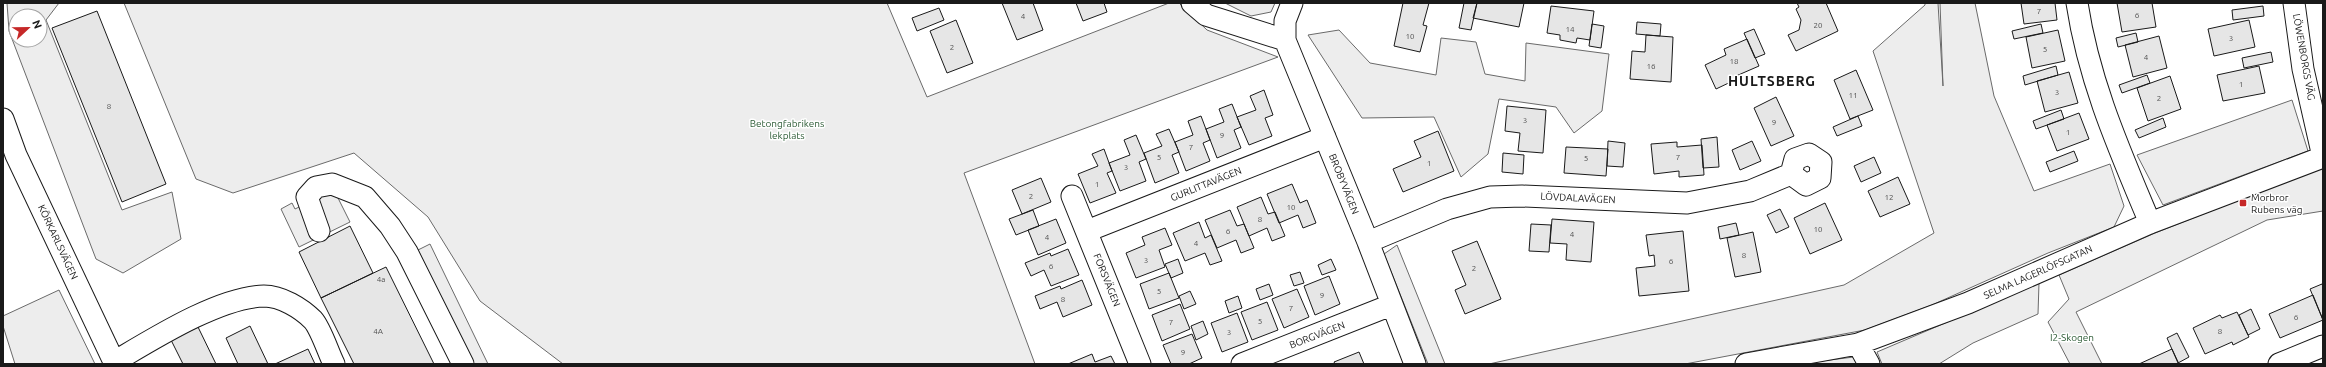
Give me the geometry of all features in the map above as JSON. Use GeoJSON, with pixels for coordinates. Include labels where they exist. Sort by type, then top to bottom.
{"type":"FeatureCollection","features":[{"type":"Feature","properties":{"kind":"street"},"geometry":{"type":"LineString","coordinates":[[1192,3],[1206,15],[1285,40]]}},
{"type":"Feature","properties":{"kind":"street","name":"BROBYVÄGEN"},"geometry":{"type":"LineString","coordinates":[[1292,3],[1285,21],[1285,40],[1368,242],[1415,364]]}},
{"type":"Feature","properties":{"kind":"street"},"geometry":{"type":"LineString","coordinates":[[2077,3],[2083,42],[2100,101],[2150,223]]}},
{"type":"Feature","properties":{"kind":"street","name":"LÖWENBORGS VÄG"},"geometry":{"type":"LineString","coordinates":[[2294,3],[2303,69],[2323,157]]}},
{"type":"Feature","properties":{"kind":"street","name":"KÖRKARLSVÄGEN"},"geometry":{"type":"LineString","coordinates":[[3,119],[16,155],[114,363]]}},
{"type":"Feature","properties":{"kind":"street","name":"GURLITTAVÄGEN"},"geometry":{"type":"LineString","coordinates":[[1087,231],[1325,137]]}},
{"type":"Feature","properties":{"kind":"street","name":"SELMA LAGERLÖFSGATAN"},"geometry":{"type":"LineString","coordinates":[[1746,364],[1858,344],[1968,303],[2150,223],[2323,157]]}},
{"type":"Feature","properties":{"kind":"street","name":"LÖVDALAVÄGEN"},"geometry":{"type":"LineString","coordinates":[[1368,242],[1447,209],[1490,197],[1522,196],[1687,204],[1750,191],[1791,174]]}},
{"type":"Feature","properties":{"kind":"street"},"geometry":{"type":"LineString","coordinates":[[319,231],[307,197],[316,186],[332,184],[365,197],[390,226],[407,252],[463,364]]}},
{"type":"Feature","properties":{"kind":"street","name":"FORSVÄGEN"},"geometry":{"type":"LineString","coordinates":[[1072,196],[1140,364]]}},
{"type":"Feature","properties":{"kind":"street"},"geometry":{"type":"LineString","coordinates":[[114,363],[192,319],[237,300],[266,296],[281,299],[313,320],[334,364]]}},
{"type":"Feature","properties":{"kind":"street","name":"BORGVÄGEN"},"geometry":{"type":"LineString","coordinates":[[1242,364],[1392,305]]}},
{"type":"Feature","properties":{"kind":"street"},"geometry":{"type":"LineString","coordinates":[[1858,344],[1869,364]]}},
{"type":"Feature","properties":{"kind":"street"},"geometry":{"type":"LineString","coordinates":[[2279,364],[2323,346]]}},
{"type":"Feature","properties":{"kind":"shaded area"},"geometry":{"type":"Polygon","coordinates":[[[7,3],[59,3],[48,17],[48,8],[8,8],[8,17],[7,3]]]}},
{"type":"Feature","properties":{"kind":"shaded area"},"geometry":{"type":"Polygon","coordinates":[[[124,3],[887,3],[927,97],[1169,3],[1179,3],[1207,30],[1278,57],[964,173],[1035,364],[563,364],[480,301],[428,217],[354,153],[233,193],[196,179],[124,3]]]}},
{"type":"Feature","properties":{"kind":"shaded area"},"geometry":{"type":"Polygon","coordinates":[[[1225,3],[1275,3],[1271,12],[1251,16],[1225,3]]]}},
{"type":"Feature","properties":{"kind":"shaded area"},"geometry":{"type":"Polygon","coordinates":[[[1925,3],[1938,3],[1943,86],[1940,3],[1975,3],[1994,96],[2034,191],[2110,164],[2124,206],[2114,227],[2048,253],[1932,305],[1865,330],[1685,364],[1489,364],[1844,285],[1934,233],[1873,51],[1925,5],[1925,3]]]}},
{"type":"Feature","properties":{"kind":"shaded area"},"geometry":{"type":"Polygon","coordinates":[[[48,25],[122,210],[172,192],[181,239],[123,273],[96,259],[15,48],[48,48],[48,25]]]}},
{"type":"Feature","properties":{"kind":"shaded area"},"geometry":{"type":"Polygon","coordinates":[[[1339,30],[1370,63],[1436,75],[1441,38],[1476,42],[1485,74],[1525,81],[1526,43],[1609,54],[1602,111],[1574,133],[1556,107],[1499,99],[1488,154],[1461,177],[1434,117],[1362,118],[1308,35],[1339,30]]]}},
{"type":"Feature","properties":{"kind":"shaded area"},"geometry":{"type":"Polygon","coordinates":[[[2292,100],[2308,151],[2163,205],[2137,155],[2292,100]]]}},
{"type":"Feature","properties":{"kind":"shaded area"},"geometry":{"type":"Polygon","coordinates":[[[2323,167],[2323,211],[2267,220],[2076,312],[2102,364],[2070,364],[2048,322],[2069,299],[2059,275],[2155,233],[2323,167]]]}},
{"type":"Feature","properties":{"kind":"shaded area"},"geometry":{"type":"Polygon","coordinates":[[[334,190],[350,222],[299,247],[281,209],[292,203],[295,209],[334,190]]]}},
{"type":"Feature","properties":{"kind":"shaded area"},"geometry":{"type":"Polygon","coordinates":[[[430,244],[488,364],[473,364],[418,250],[430,244]]]}},
{"type":"Feature","properties":{"kind":"shaded area"},"geometry":{"type":"Polygon","coordinates":[[[1397,245],[1445,364],[1428,364],[1384,254],[1397,245]]]}},
{"type":"Feature","properties":{"kind":"shaded area"},"geometry":{"type":"Polygon","coordinates":[[[2039,283],[2038,314],[1973,343],[1939,364],[1882,364],[1877,352],[2039,283]]]}},
{"type":"Feature","properties":{"kind":"shaded area"},"geometry":{"type":"Polygon","coordinates":[[[59,290],[95,364],[15,364],[3,326],[3,316],[59,290]]]}},
{"type":"Feature","properties":{"kind":"shaded area"},"geometry":{"type":"Polygon","coordinates":[[[1854,357],[1858,364],[1797,364],[1854,357]]]}},
{"type":"Feature","properties":{"kind":"building"},"geometry":{"type":"Polygon","coordinates":[[[1002,3],[1033,3],[1043,30],[1017,40],[1002,3]]]}},
{"type":"Feature","properties":{"kind":"building"},"geometry":{"type":"Polygon","coordinates":[[[1076,3],[1104,3],[1107,12],[1083,21],[1076,3]]]}},
{"type":"Feature","properties":{"kind":"building"},"geometry":{"type":"Polygon","coordinates":[[[1403,3],[1429,3],[1423,25],[1427,26],[1420,52],[1394,46],[1403,3]]]}},
{"type":"Feature","properties":{"kind":"building"},"geometry":{"type":"Polygon","coordinates":[[[1464,3],[1477,3],[1471,30],[1459,28],[1464,3]]]}},
{"type":"Feature","properties":{"kind":"building"},"geometry":{"type":"Polygon","coordinates":[[[1477,3],[1524,3],[1519,27],[1473,18],[1477,3]]]}},
{"type":"Feature","properties":{"kind":"building"},"geometry":{"type":"Polygon","coordinates":[[[1797,3],[1826,3],[1838,31],[1796,51],[1788,35],[1799,30],[1801,20],[1796,9],[1799,7],[1797,3]]]}},
{"type":"Feature","properties":{"kind":"building"},"geometry":{"type":"Polygon","coordinates":[[[2021,3],[2055,3],[2057,20],[2024,24],[2021,3]]]}},
{"type":"Feature","properties":{"kind":"building"},"geometry":{"type":"Polygon","coordinates":[[[2117,3],[2152,3],[2156,27],[2122,32],[2117,3]]]}},
{"type":"Feature","properties":{"kind":"building"},"geometry":{"type":"Polygon","coordinates":[[[1551,6],[1594,11],[1590,40],[1577,38],[1576,43],[1560,40],[1560,35],[1547,33],[1551,6]]]}},
{"type":"Feature","properties":{"kind":"building"},"geometry":{"type":"Polygon","coordinates":[[[2263,6],[2264,16],[2233,20],[2232,10],[2263,6]]]}},
{"type":"Feature","properties":{"kind":"building"},"geometry":{"type":"Polygon","coordinates":[[[939,8],[944,20],[917,31],[912,18],[939,8]]]}},
{"type":"Feature","properties":{"kind":"building"},"geometry":{"type":"Polygon","coordinates":[[[97,11],[166,184],[122,202],[52,28],[97,11]]]}},
{"type":"Feature","properties":{"kind":"building"},"geometry":{"type":"Polygon","coordinates":[[[956,20],[973,63],[947,73],[930,31],[956,20]]]}},
{"type":"Feature","properties":{"kind":"building"},"geometry":{"type":"Polygon","coordinates":[[[2249,20],[2255,47],[2214,56],[2208,29],[2249,20]]]}},
{"type":"Feature","properties":{"kind":"building"},"geometry":{"type":"Polygon","coordinates":[[[1637,22],[1661,24],[1660,36],[1636,34],[1637,22]]]}},
{"type":"Feature","properties":{"kind":"building"},"geometry":{"type":"Polygon","coordinates":[[[1592,24],[1604,26],[1601,48],[1589,46],[1592,24]]]}},
{"type":"Feature","properties":{"kind":"building"},"geometry":{"type":"Polygon","coordinates":[[[2041,24],[2043,33],[2014,39],[2012,31],[2041,24]]]}},
{"type":"Feature","properties":{"kind":"building"},"geometry":{"type":"Polygon","coordinates":[[[1754,29],[1765,54],[1755,58],[1744,33],[1754,29]]]}},
{"type":"Feature","properties":{"kind":"building"},"geometry":{"type":"Polygon","coordinates":[[[2058,30],[2065,61],[2032,68],[2026,37],[2058,30]]]}},
{"type":"Feature","properties":{"kind":"building"},"geometry":{"type":"Polygon","coordinates":[[[2136,33],[2138,42],[2118,47],[2116,38],[2136,33]]]}},
{"type":"Feature","properties":{"kind":"building"},"geometry":{"type":"Polygon","coordinates":[[[1646,35],[1673,37],[1671,82],[1630,79],[1632,51],[1645,52],[1646,35]]]}},
{"type":"Feature","properties":{"kind":"building"},"geometry":{"type":"Polygon","coordinates":[[[2159,36],[2167,68],[2133,77],[2125,45],[2159,36]]]}},
{"type":"Feature","properties":{"kind":"building"},"geometry":{"type":"Polygon","coordinates":[[[1747,39],[1759,66],[1736,76],[1737,79],[1716,89],[1705,65],[1726,55],[1724,49],[1747,39]]]}},
{"type":"Feature","properties":{"kind":"building"},"geometry":{"type":"Polygon","coordinates":[[[2271,52],[2273,62],[2244,68],[2242,58],[2271,52]]]}},
{"type":"Feature","properties":{"kind":"building"},"geometry":{"type":"Polygon","coordinates":[[[2056,66],[2058,75],[2025,85],[2023,76],[2056,66]]]}},
{"type":"Feature","properties":{"kind":"building"},"geometry":{"type":"Polygon","coordinates":[[[2259,66],[2265,93],[2223,101],[2217,75],[2259,66]]]}},
{"type":"Feature","properties":{"kind":"building"},"geometry":{"type":"Polygon","coordinates":[[[1856,70],[1873,110],[1850,119],[1834,80],[1856,70]]]}},
{"type":"Feature","properties":{"kind":"building"},"geometry":{"type":"Polygon","coordinates":[[[2069,72],[2078,103],[2045,112],[2037,81],[2069,72]]]}},
{"type":"Feature","properties":{"kind":"building"},"geometry":{"type":"Polygon","coordinates":[[[2147,75],[2150,83],[2122,93],[2119,85],[2147,75]]]}},
{"type":"Feature","properties":{"kind":"building"},"geometry":{"type":"Polygon","coordinates":[[[2170,76],[2181,109],[2148,121],[2137,88],[2170,76]]]}},
{"type":"Feature","properties":{"kind":"building"},"geometry":{"type":"Polygon","coordinates":[[[1264,90],[1273,115],[1265,118],[1272,136],[1249,145],[1237,117],[1256,110],[1250,96],[1264,90]]]}},
{"type":"Feature","properties":{"kind":"building"},"geometry":{"type":"Polygon","coordinates":[[[1776,97],[1794,136],[1771,146],[1754,108],[1776,97]]]}},
{"type":"Feature","properties":{"kind":"building"},"geometry":{"type":"Polygon","coordinates":[[[1232,104],[1241,127],[1234,130],[1241,148],[1217,158],[1206,129],[1224,122],[1219,109],[1232,104]]]}},
{"type":"Feature","properties":{"kind":"building"},"geometry":{"type":"Polygon","coordinates":[[[1507,106],[1546,110],[1543,153],[1518,151],[1520,133],[1505,131],[1507,106]]]}},
{"type":"Feature","properties":{"kind":"building"},"geometry":{"type":"Polygon","coordinates":[[[2061,110],[2064,119],[2036,129],[2033,121],[2061,110]]]}},
{"type":"Feature","properties":{"kind":"building"},"geometry":{"type":"Polygon","coordinates":[[[2079,113],[2089,139],[2057,151],[2047,125],[2079,113]]]}},
{"type":"Feature","properties":{"kind":"building"},"geometry":{"type":"Polygon","coordinates":[[[1201,116],[1210,140],[1203,143],[1210,161],[1186,171],[1175,142],[1193,135],[1188,121],[1201,116]]]}},
{"type":"Feature","properties":{"kind":"building"},"geometry":{"type":"Polygon","coordinates":[[[1858,116],[1862,126],[1837,136],[1833,127],[1858,116]]]}},
{"type":"Feature","properties":{"kind":"building"},"geometry":{"type":"Polygon","coordinates":[[[2163,118],[2166,127],[2139,138],[2135,130],[2163,118]]]}},
{"type":"Feature","properties":{"kind":"building"},"geometry":{"type":"Polygon","coordinates":[[[1169,129],[1179,152],[1172,155],[1179,173],[1155,183],[1144,153],[1162,146],[1156,134],[1169,129]]]}},
{"type":"Feature","properties":{"kind":"building"},"geometry":{"type":"Polygon","coordinates":[[[1438,131],[1454,171],[1403,192],[1393,169],[1421,157],[1414,141],[1438,131]]]}},
{"type":"Feature","properties":{"kind":"building"},"geometry":{"type":"Polygon","coordinates":[[[1136,135],[1146,159],[1139,162],[1146,181],[1120,191],[1109,163],[1130,155],[1124,140],[1136,135]]]}},
{"type":"Feature","properties":{"kind":"building"},"geometry":{"type":"Polygon","coordinates":[[[1717,137],[1719,167],[1703,168],[1701,139],[1717,137]]]}},
{"type":"Feature","properties":{"kind":"building"},"geometry":{"type":"Polygon","coordinates":[[[1608,141],[1625,143],[1623,167],[1607,166],[1608,141]]]}},
{"type":"Feature","properties":{"kind":"building"},"geometry":{"type":"Polygon","coordinates":[[[1752,141],[1761,161],[1740,170],[1732,150],[1752,141]]]}},
{"type":"Feature","properties":{"kind":"building"},"geometry":{"type":"Polygon","coordinates":[[[1677,142],[1677,147],[1702,145],[1704,175],[1679,177],[1679,171],[1654,174],[1651,144],[1677,142]]]}},
{"type":"Feature","properties":{"kind":"building"},"geometry":{"type":"Polygon","coordinates":[[[1566,147],[1608,149],[1606,176],[1564,173],[1566,147]]]}},
{"type":"Feature","properties":{"kind":"building"},"geometry":{"type":"Polygon","coordinates":[[[1104,149],[1112,171],[1107,173],[1116,193],[1090,203],[1078,174],[1098,166],[1092,154],[1104,149]]]}},
{"type":"Feature","properties":{"kind":"building"},"geometry":{"type":"Polygon","coordinates":[[[2074,151],[2078,161],[2050,172],[2046,162],[2074,151]]]}},
{"type":"Feature","properties":{"kind":"building"},"geometry":{"type":"Polygon","coordinates":[[[1503,153],[1524,155],[1523,174],[1502,172],[1503,153]]]}},
{"type":"Feature","properties":{"kind":"building"},"geometry":{"type":"Polygon","coordinates":[[[1874,157],[1881,173],[1861,182],[1854,166],[1874,157]]]}},
{"type":"Feature","properties":{"kind":"building"},"geometry":{"type":"Polygon","coordinates":[[[1898,177],[1910,204],[1880,217],[1868,191],[1898,177]]]}},
{"type":"Feature","properties":{"kind":"building"},"geometry":{"type":"Polygon","coordinates":[[[1041,178],[1051,202],[1022,214],[1012,190],[1041,178]]]}},
{"type":"Feature","properties":{"kind":"building"},"geometry":{"type":"Polygon","coordinates":[[[1292,184],[1300,203],[1307,200],[1316,223],[1303,228],[1298,215],[1279,223],[1267,194],[1292,184]]]}},
{"type":"Feature","properties":{"kind":"building"},"geometry":{"type":"Polygon","coordinates":[[[1261,197],[1268,214],[1275,212],[1285,236],[1272,241],[1267,228],[1249,236],[1237,207],[1261,197]]]}},
{"type":"Feature","properties":{"kind":"building"},"geometry":{"type":"Polygon","coordinates":[[[1825,203],[1842,240],[1810,254],[1794,218],[1825,203]]]}},
{"type":"Feature","properties":{"kind":"building"},"geometry":{"type":"Polygon","coordinates":[[[1780,209],[1789,227],[1776,233],[1767,215],[1780,209]]]}},
{"type":"Feature","properties":{"kind":"building"},"geometry":{"type":"Polygon","coordinates":[[[1033,210],[1039,226],[1016,235],[1009,219],[1033,210]]]}},
{"type":"Feature","properties":{"kind":"building"},"geometry":{"type":"Polygon","coordinates":[[[1230,210],[1237,226],[1244,224],[1254,248],[1241,253],[1236,240],[1217,248],[1205,220],[1230,210]]]}},
{"type":"Feature","properties":{"kind":"building"},"geometry":{"type":"Polygon","coordinates":[[[1056,219],[1066,243],[1038,255],[1028,230],[1056,219]]]}},
{"type":"Feature","properties":{"kind":"building"},"geometry":{"type":"Polygon","coordinates":[[[1552,219],[1594,222],[1591,262],[1566,260],[1567,244],[1550,243],[1552,219]]]}},
{"type":"Feature","properties":{"kind":"building"},"geometry":{"type":"Polygon","coordinates":[[[1199,222],[1205,238],[1211,235],[1222,261],[1210,265],[1205,253],[1185,261],[1173,233],[1199,222]]]}},
{"type":"Feature","properties":{"kind":"building"},"geometry":{"type":"Polygon","coordinates":[[[1736,223],[1739,235],[1720,239],[1718,227],[1736,223]]]}},
{"type":"Feature","properties":{"kind":"building"},"geometry":{"type":"Polygon","coordinates":[[[1531,224],[1551,225],[1549,252],[1529,251],[1531,224]]]}},
{"type":"Feature","properties":{"kind":"building"},"geometry":{"type":"Polygon","coordinates":[[[350,226],[373,273],[321,298],[299,252],[350,226]]]}},
{"type":"Feature","properties":{"kind":"building"},"geometry":{"type":"Polygon","coordinates":[[[1165,228],[1172,245],[1159,250],[1165,267],[1136,278],[1126,253],[1145,245],[1142,237],[1165,228]]]}},
{"type":"Feature","properties":{"kind":"building"},"geometry":{"type":"Polygon","coordinates":[[[1683,231],[1689,291],[1639,296],[1636,268],[1655,266],[1654,255],[1649,256],[1646,235],[1683,231]]]}},
{"type":"Feature","properties":{"kind":"building"},"geometry":{"type":"Polygon","coordinates":[[[1753,232],[1761,272],[1735,277],[1727,238],[1753,232]]]}},
{"type":"Feature","properties":{"kind":"building"},"geometry":{"type":"Polygon","coordinates":[[[1477,241],[1501,299],[1465,314],[1455,290],[1466,285],[1452,251],[1477,241]]]}},
{"type":"Feature","properties":{"kind":"building"},"geometry":{"type":"Polygon","coordinates":[[[1068,249],[1079,275],[1051,286],[1044,270],[1031,276],[1025,263],[1050,253],[1051,256],[1068,249]]]}},
{"type":"Feature","properties":{"kind":"building"},"geometry":{"type":"Polygon","coordinates":[[[1178,259],[1183,273],[1171,278],[1165,264],[1178,259]]]}},
{"type":"Feature","properties":{"kind":"building"},"geometry":{"type":"Polygon","coordinates":[[[1331,259],[1336,270],[1322,275],[1318,265],[1331,259]]]}},
{"type":"Feature","properties":{"kind":"building"},"geometry":{"type":"Polygon","coordinates":[[[386,267],[434,364],[354,364],[321,298],[386,267]]]}},
{"type":"Feature","properties":{"kind":"building"},"geometry":{"type":"Polygon","coordinates":[[[1300,272],[1304,283],[1294,286],[1290,275],[1300,272]]]}},
{"type":"Feature","properties":{"kind":"building"},"geometry":{"type":"Polygon","coordinates":[[[1169,273],[1179,298],[1149,309],[1140,284],[1169,273]]]}},
{"type":"Feature","properties":{"kind":"building"},"geometry":{"type":"Polygon","coordinates":[[[1329,276],[1340,304],[1315,315],[1304,286],[1329,276]]]}},
{"type":"Feature","properties":{"kind":"building"},"geometry":{"type":"Polygon","coordinates":[[[1082,280],[1092,305],[1063,317],[1057,302],[1040,309],[1035,296],[1060,286],[1061,289],[1082,280]]]}},
{"type":"Feature","properties":{"kind":"building"},"geometry":{"type":"Polygon","coordinates":[[[1269,284],[1273,295],[1260,300],[1256,289],[1269,284]]]}},
{"type":"Feature","properties":{"kind":"building"},"geometry":{"type":"Polygon","coordinates":[[[2322,284],[2323,287],[2323,320],[2310,289],[2322,284]]]}},
{"type":"Feature","properties":{"kind":"building"},"geometry":{"type":"Polygon","coordinates":[[[1297,289],[1309,317],[1284,328],[1272,299],[1297,289]]]}},
{"type":"Feature","properties":{"kind":"building"},"geometry":{"type":"Polygon","coordinates":[[[1190,291],[1196,304],[1184,309],[1179,296],[1190,291]]]}},
{"type":"Feature","properties":{"kind":"building"},"geometry":{"type":"Polygon","coordinates":[[[2313,295],[2323,320],[2280,338],[2269,314],[2313,295]]]}},
{"type":"Feature","properties":{"kind":"building"},"geometry":{"type":"Polygon","coordinates":[[[1238,296],[1242,308],[1229,313],[1225,301],[1238,296]]]}},
{"type":"Feature","properties":{"kind":"building"},"geometry":{"type":"Polygon","coordinates":[[[1267,302],[1278,330],[1252,340],[1241,312],[1267,302]]]}},
{"type":"Feature","properties":{"kind":"building"},"geometry":{"type":"Polygon","coordinates":[[[1180,304],[1190,329],[1162,341],[1152,315],[1180,304]]]}},
{"type":"Feature","properties":{"kind":"building"},"geometry":{"type":"Polygon","coordinates":[[[2251,309],[2260,329],[2248,335],[2239,315],[2251,309]]]}},
{"type":"Feature","properties":{"kind":"building"},"geometry":{"type":"Polygon","coordinates":[[[2237,312],[2249,337],[2233,345],[2232,342],[2205,354],[2193,328],[2220,315],[2222,318],[2237,312]]]}},
{"type":"Feature","properties":{"kind":"building"},"geometry":{"type":"Polygon","coordinates":[[[1237,313],[1248,342],[1222,352],[1211,323],[1237,313]]]}},
{"type":"Feature","properties":{"kind":"building"},"geometry":{"type":"Polygon","coordinates":[[[1203,321],[1208,334],[1196,340],[1191,326],[1203,321]]]}},
{"type":"Feature","properties":{"kind":"building"},"geometry":{"type":"Polygon","coordinates":[[[250,326],[268,364],[238,364],[226,338],[250,326]]]}},
{"type":"Feature","properties":{"kind":"building"},"geometry":{"type":"Polygon","coordinates":[[[198,327],[216,364],[183,364],[171,340],[198,327]]]}},
{"type":"Feature","properties":{"kind":"building"},"geometry":{"type":"Polygon","coordinates":[[[2177,333],[2189,357],[2178,363],[2167,338],[2177,333]]]}},
{"type":"Feature","properties":{"kind":"building"},"geometry":{"type":"Polygon","coordinates":[[[1192,334],[1202,358],[1189,364],[1171,364],[1163,345],[1192,334]]]}},
{"type":"Feature","properties":{"kind":"building"},"geometry":{"type":"Polygon","coordinates":[[[308,349],[315,364],[275,364],[308,349]]]}},
{"type":"Feature","properties":{"kind":"building"},"geometry":{"type":"Polygon","coordinates":[[[2172,349],[2179,364],[2139,364],[2172,349]]]}},
{"type":"Feature","properties":{"kind":"building"},"geometry":{"type":"Polygon","coordinates":[[[1359,352],[1364,364],[1335,364],[1334,362],[1359,352]]]}},
{"type":"Feature","properties":{"kind":"building"},"geometry":{"type":"Polygon","coordinates":[[[1092,354],[1095,362],[1111,356],[1115,364],[1068,364],[1092,354]]]}},
{"type":"Feature","properties":{"kind":"place","name":"Morbror Rubens väg"},"geometry":{"type":"Point","coordinates":[2243,203]}},
{"type":"Feature","properties":{"kind":"district","name":"HULTSBERG"},"geometry":{"type":"Point","coordinates":[1772,81]}},
{"type":"Feature","properties":{"kind":"park label","name":"Betongfabrikens lekplats"},"geometry":{"type":"Point","coordinates":[787,128]}},
{"type":"Feature","properties":{"kind":"park label","name":"I2-Skogen"},"geometry":{"type":"Point","coordinates":[2072,337]}}]}
